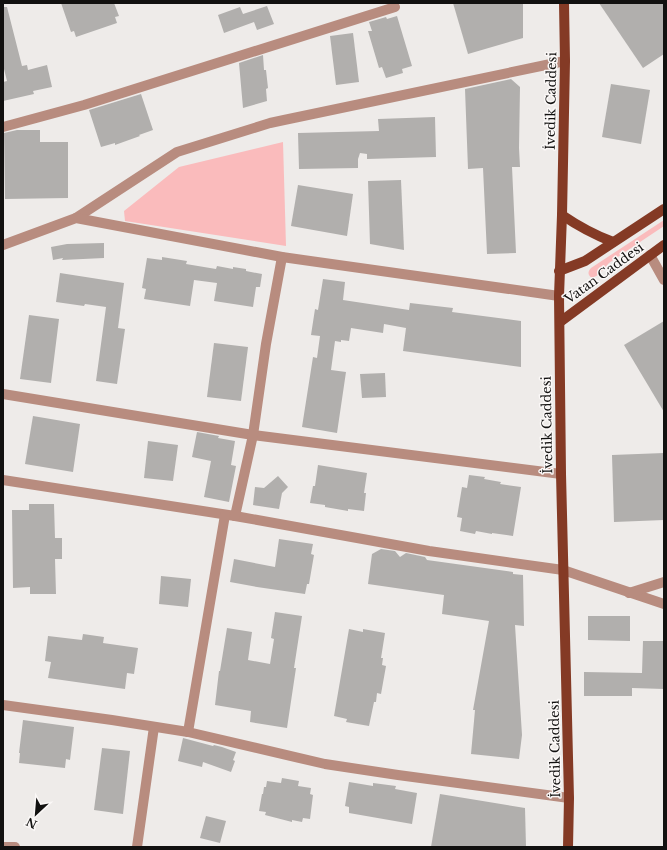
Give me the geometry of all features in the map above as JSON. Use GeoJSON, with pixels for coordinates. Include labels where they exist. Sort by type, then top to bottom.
{"type":"FeatureCollection","features":[{"type":"Feature","properties":{"kind":"main road","name":"İvedik Caddesi"},"geometry":{"type":"LineString","coordinates":[[564,3],[565,61],[559,296],[561,474],[569,798],[568,847]]}},
{"type":"Feature","properties":{"kind":"main road","name":"Vatan Caddesi"},"geometry":{"type":"LineString","coordinates":[[559,270],[585,261],[664,209]]}},
{"type":"Feature","properties":{"kind":"main road","name":"Vatan Caddesi"},"geometry":{"type":"LineString","coordinates":[[562,215],[595,235],[613,242]]}},
{"type":"Feature","properties":{"kind":"main road","name":"Vatan Caddesi"},"geometry":{"type":"LineString","coordinates":[[560,322],[664,246]]}},
{"type":"Feature","properties":{"kind":"street"},"geometry":{"type":"LineString","coordinates":[[3,127],[91,102],[396,7]]}},
{"type":"Feature","properties":{"kind":"street"},"geometry":{"type":"LineString","coordinates":[[3,245],[76,218],[177,152],[284,120],[565,61]]}},
{"type":"Feature","properties":{"kind":"street"},"geometry":{"type":"LineString","coordinates":[[76,218],[282,257],[559,296]]}},
{"type":"Feature","properties":{"kind":"street"},"geometry":{"type":"LineString","coordinates":[[650,255],[664,280]]}},
{"type":"Feature","properties":{"kind":"street"},"geometry":{"type":"LineString","coordinates":[[188,732],[230,515],[253,435],[266,344],[282,257]]}},
{"type":"Feature","properties":{"kind":"street"},"geometry":{"type":"LineString","coordinates":[[3,394],[253,435],[561,474]]}},
{"type":"Feature","properties":{"kind":"street"},"geometry":{"type":"LineString","coordinates":[[3,480],[230,515],[429,551],[563,570],[664,604]]}},
{"type":"Feature","properties":{"kind":"street"},"geometry":{"type":"LineString","coordinates":[[629,593],[664,582]]}},
{"type":"Feature","properties":{"kind":"street"},"geometry":{"type":"LineString","coordinates":[[3,705],[188,732],[325,764],[569,798]]}},
{"type":"Feature","properties":{"kind":"street"},"geometry":{"type":"LineString","coordinates":[[137,847],[154,727]]}},
{"type":"Feature","properties":{"kind":"street"},"geometry":{"type":"LineString","coordinates":[[3,847],[15,847]]}},
{"type":"Feature","properties":{"kind":"shaded area"},"geometry":{"type":"Polygon","coordinates":[[[283,142],[286,246],[125,221],[124,211],[179,167],[283,142]]]}},
{"type":"Feature","properties":{"kind":"shaded area"},"geometry":{"type":"Polygon","coordinates":[[[664,220],[664,226],[609,263],[598,275],[592,278],[589,276],[591,268],[664,220]]]}},
{"type":"Feature","properties":{"kind":"building"},"geometry":{"type":"Polygon","coordinates":[[[61,3],[114,3],[119,16],[115,17],[117,23],[76,37],[74,31],[71,32],[61,3]]]}},
{"type":"Feature","properties":{"kind":"building"},"geometry":{"type":"Polygon","coordinates":[[[453,3],[523,3],[523,38],[468,54],[453,3]]]}},
{"type":"Feature","properties":{"kind":"building"},"geometry":{"type":"Polygon","coordinates":[[[599,3],[664,3],[664,54],[643,68],[599,3]]]}},
{"type":"Feature","properties":{"kind":"building"},"geometry":{"type":"Polygon","coordinates":[[[267,6],[274,24],[257,30],[254,22],[224,33],[218,15],[240,7],[243,14],[267,6]]]}},
{"type":"Feature","properties":{"kind":"building"},"geometry":{"type":"Polygon","coordinates":[[[3,7],[7,7],[22,66],[27,65],[28,70],[47,65],[52,87],[33,91],[34,94],[3,101],[3,82],[7,81],[3,65],[3,7]]]}},
{"type":"Feature","properties":{"kind":"building"},"geometry":{"type":"Polygon","coordinates":[[[397,16],[412,66],[402,69],[403,73],[386,78],[382,67],[379,68],[368,31],[372,31],[369,22],[386,17],[387,19],[397,16]]]}},
{"type":"Feature","properties":{"kind":"building"},"geometry":{"type":"Polygon","coordinates":[[[353,33],[359,82],[336,85],[330,36],[353,33]]]}},
{"type":"Feature","properties":{"kind":"building"},"geometry":{"type":"Polygon","coordinates":[[[263,55],[264,70],[266,70],[268,88],[266,89],[267,101],[243,108],[239,63],[263,55]]]}},
{"type":"Feature","properties":{"kind":"building"},"geometry":{"type":"Polygon","coordinates":[[[511,79],[520,87],[520,167],[512,167],[516,253],[487,254],[483,168],[468,169],[465,89],[511,79]]]}},
{"type":"Feature","properties":{"kind":"building"},"geometry":{"type":"Polygon","coordinates":[[[611,84],[650,90],[641,144],[602,137],[611,84]]]}},
{"type":"Feature","properties":{"kind":"building"},"geometry":{"type":"Polygon","coordinates":[[[141,94],[153,130],[115,145],[115,143],[101,147],[89,110],[141,94]]]}},
{"type":"Feature","properties":{"kind":"building"},"geometry":{"type":"Polygon","coordinates":[[[435,117],[436,157],[367,159],[367,154],[360,153],[358,168],[299,169],[298,133],[379,131],[378,119],[435,117]]]}},
{"type":"Feature","properties":{"kind":"building"},"geometry":{"type":"Polygon","coordinates":[[[17,130],[40,130],[40,142],[68,142],[68,198],[5,199],[4,133],[17,130]]]}},
{"type":"Feature","properties":{"kind":"building"},"geometry":{"type":"Polygon","coordinates":[[[401,180],[404,250],[370,244],[368,181],[401,180]]]}},
{"type":"Feature","properties":{"kind":"building"},"geometry":{"type":"Polygon","coordinates":[[[298,185],[353,194],[347,236],[291,226],[298,185]]]}},
{"type":"Feature","properties":{"kind":"building"},"geometry":{"type":"Polygon","coordinates":[[[104,243],[104,258],[62,260],[63,258],[53,260],[51,247],[67,244],[104,243]]]}},
{"type":"Feature","properties":{"kind":"building"},"geometry":{"type":"Polygon","coordinates":[[[162,257],[187,261],[186,264],[216,269],[217,266],[233,269],[233,267],[262,274],[260,287],[256,287],[253,307],[214,301],[217,283],[194,280],[190,306],[144,299],[146,289],[142,288],[147,258],[162,260],[162,257]]]}},
{"type":"Feature","properties":{"kind":"building"},"geometry":{"type":"Polygon","coordinates":[[[60,273],[124,283],[118,328],[125,329],[117,384],[96,381],[106,307],[56,302],[60,273]]]}},
{"type":"Feature","properties":{"kind":"building"},"geometry":{"type":"Polygon","coordinates":[[[323,279],[345,282],[343,300],[409,310],[410,303],[453,308],[452,312],[521,321],[521,367],[403,351],[406,328],[384,324],[383,333],[351,328],[349,341],[335,341],[331,370],[346,372],[337,433],[302,427],[313,357],[317,358],[320,336],[311,335],[315,309],[318,310],[323,279]]]}},
{"type":"Feature","properties":{"kind":"building"},"geometry":{"type":"Polygon","coordinates":[[[29,315],[59,319],[51,383],[20,379],[29,315]]]}},
{"type":"Feature","properties":{"kind":"building"},"geometry":{"type":"Polygon","coordinates":[[[664,321],[664,412],[624,345],[664,321]]]}},
{"type":"Feature","properties":{"kind":"building"},"geometry":{"type":"Polygon","coordinates":[[[214,343],[248,347],[241,401],[207,397],[214,343]]]}},
{"type":"Feature","properties":{"kind":"building"},"geometry":{"type":"Polygon","coordinates":[[[385,373],[386,397],[362,398],[360,374],[385,373]]]}},
{"type":"Feature","properties":{"kind":"building"},"geometry":{"type":"Polygon","coordinates":[[[33,416],[80,424],[73,472],[25,464],[33,416]]]}},
{"type":"Feature","properties":{"kind":"building"},"geometry":{"type":"Polygon","coordinates":[[[197,432],[235,441],[231,465],[236,466],[229,502],[204,497],[211,461],[192,457],[197,432]]]}},
{"type":"Feature","properties":{"kind":"building"},"geometry":{"type":"Polygon","coordinates":[[[148,441],[178,445],[173,481],[144,478],[148,441]]]}},
{"type":"Feature","properties":{"kind":"building"},"geometry":{"type":"Polygon","coordinates":[[[664,453],[664,520],[614,522],[612,455],[664,453]]]}},
{"type":"Feature","properties":{"kind":"building"},"geometry":{"type":"Polygon","coordinates":[[[318,465],[367,473],[364,493],[366,493],[364,511],[348,509],[348,511],[310,503],[313,486],[315,486],[318,465]]]}},
{"type":"Feature","properties":{"kind":"building"},"geometry":{"type":"Polygon","coordinates":[[[469,475],[485,477],[484,479],[501,482],[500,484],[521,487],[513,536],[476,531],[475,534],[460,531],[462,518],[457,517],[462,487],[467,488],[469,475]]]}},
{"type":"Feature","properties":{"kind":"building"},"geometry":{"type":"Polygon","coordinates":[[[278,476],[288,487],[282,493],[279,509],[253,505],[255,487],[264,488],[278,476]]]}},
{"type":"Feature","properties":{"kind":"building"},"geometry":{"type":"Polygon","coordinates":[[[29,504],[54,504],[55,538],[62,538],[62,559],[55,559],[56,594],[30,594],[30,587],[13,588],[12,510],[29,510],[29,504]]]}},
{"type":"Feature","properties":{"kind":"building"},"geometry":{"type":"Polygon","coordinates":[[[279,539],[313,544],[311,554],[314,555],[309,584],[307,584],[305,594],[230,582],[234,559],[275,567],[279,539]]]}},
{"type":"Feature","properties":{"kind":"building"},"geometry":{"type":"Polygon","coordinates":[[[381,549],[395,551],[400,557],[406,553],[425,557],[427,560],[513,572],[513,574],[523,575],[524,626],[515,625],[522,735],[519,759],[471,754],[475,710],[473,710],[489,621],[442,614],[444,595],[368,584],[372,554],[381,549]]]}},
{"type":"Feature","properties":{"kind":"building"},"geometry":{"type":"Polygon","coordinates":[[[161,576],[191,579],[188,607],[159,604],[161,576]]]}},
{"type":"Feature","properties":{"kind":"building"},"geometry":{"type":"Polygon","coordinates":[[[275,612],[302,616],[287,728],[250,722],[251,711],[215,705],[219,671],[227,628],[252,632],[248,660],[270,664],[274,639],[271,638],[275,612]]]}},
{"type":"Feature","properties":{"kind":"building"},"geometry":{"type":"Polygon","coordinates":[[[588,616],[630,616],[630,641],[588,640],[588,616]]]}},
{"type":"Feature","properties":{"kind":"building"},"geometry":{"type":"Polygon","coordinates":[[[349,629],[363,632],[363,629],[385,633],[381,658],[383,658],[382,665],[386,666],[381,694],[377,693],[369,726],[346,722],[347,719],[334,716],[349,629]]]}},
{"type":"Feature","properties":{"kind":"building"},"geometry":{"type":"Polygon","coordinates":[[[83,634],[104,637],[103,643],[138,648],[134,674],[127,673],[125,689],[48,678],[51,662],[45,661],[48,636],[82,640],[83,634]]]}},
{"type":"Feature","properties":{"kind":"building"},"geometry":{"type":"Polygon","coordinates":[[[643,641],[664,641],[664,689],[632,688],[632,696],[584,696],[584,672],[642,673],[643,641]]]}},
{"type":"Feature","properties":{"kind":"building"},"geometry":{"type":"Polygon","coordinates":[[[23,720],[74,727],[70,760],[66,759],[65,768],[19,763],[23,720]]]}},
{"type":"Feature","properties":{"kind":"building"},"geometry":{"type":"Polygon","coordinates":[[[183,738],[222,747],[236,752],[233,760],[235,761],[231,772],[203,762],[202,767],[178,761],[183,738]]]}},
{"type":"Feature","properties":{"kind":"building"},"geometry":{"type":"Polygon","coordinates":[[[102,748],[130,751],[123,814],[94,810],[102,748]]]}},
{"type":"Feature","properties":{"kind":"building"},"geometry":{"type":"Polygon","coordinates":[[[282,778],[299,781],[298,786],[311,788],[310,794],[313,795],[310,819],[303,818],[302,822],[292,820],[292,822],[265,815],[266,812],[259,811],[262,794],[264,787],[266,787],[267,781],[281,783],[282,778]]]}},
{"type":"Feature","properties":{"kind":"building"},"geometry":{"type":"Polygon","coordinates":[[[349,782],[373,786],[373,783],[396,786],[395,789],[417,793],[412,824],[349,813],[349,807],[345,806],[349,782]]]}},
{"type":"Feature","properties":{"kind":"building"},"geometry":{"type":"Polygon","coordinates":[[[440,794],[525,808],[526,847],[431,847],[440,794]]]}},
{"type":"Feature","properties":{"kind":"building"},"geometry":{"type":"Polygon","coordinates":[[[206,816],[226,821],[220,843],[200,838],[206,816]]]}}]}
